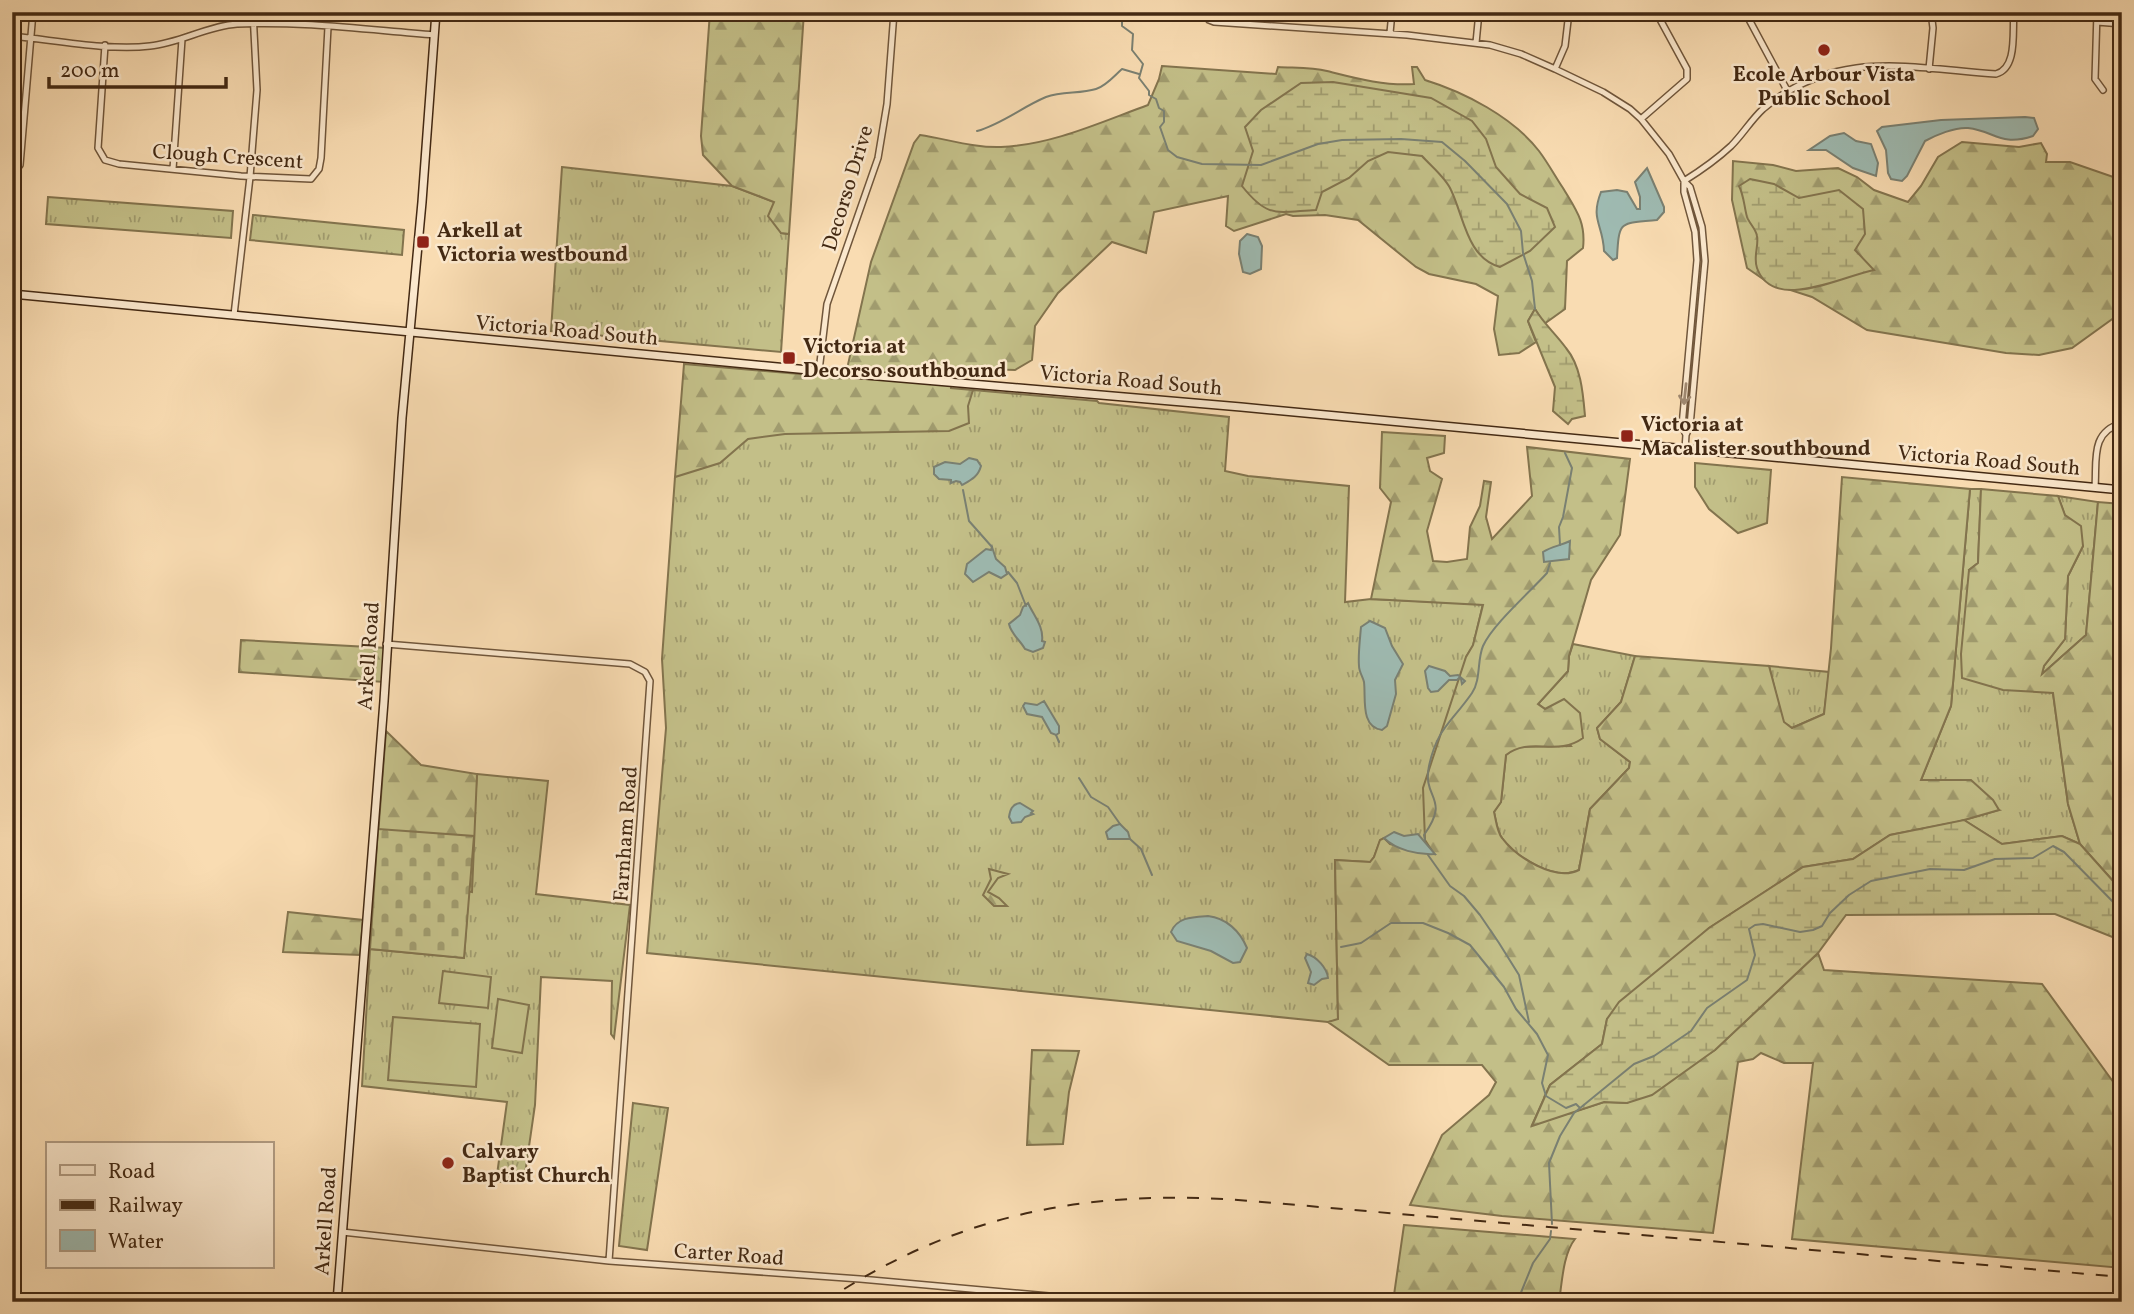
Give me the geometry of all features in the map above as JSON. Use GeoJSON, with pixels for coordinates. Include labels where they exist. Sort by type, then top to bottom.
{"type":"FeatureCollection","features":[{"type":"Feature","properties":{"kind":"main road","name":"Arkell Road"},"geometry":{"type":"LineString","coordinates":[[337,1302],[402,418],[436,12]]}},
{"type":"Feature","properties":{"kind":"main road","name":"Victoria Road South"},"geometry":{"type":"LineString","coordinates":[[12,294],[2122,490]]}},
{"type":"Feature","properties":{"kind":"street"},"geometry":{"type":"LineString","coordinates":[[12,175],[20,165],[33,12]]}},
{"type":"Feature","properties":{"kind":"street"},"geometry":{"type":"LineString","coordinates":[[234,315],[257,90],[254,12]]}},
{"type":"Feature","properties":{"kind":"street","name":"Decorso Drive"},"geometry":{"type":"LineString","coordinates":[[819,371],[827,304],[878,158],[894,12]]}},
{"type":"Feature","properties":{"kind":"street"},"geometry":{"type":"LineString","coordinates":[[1202,12],[1214,22],[1390,33],[1504,48],[1603,92],[1641,119],[1669,154],[1690,187],[1696,201],[1704,242],[1704,275],[1696,366],[1685,449]]}},
{"type":"Feature","properties":{"kind":"street"},"geometry":{"type":"LineString","coordinates":[[1390,33],[1392,12]]}},
{"type":"Feature","properties":{"kind":"street"},"geometry":{"type":"LineString","coordinates":[[1476,43],[1479,12]]}},
{"type":"Feature","properties":{"kind":"street"},"geometry":{"type":"LineString","coordinates":[[1555,69],[1565,46],[1569,12]]}},
{"type":"Feature","properties":{"kind":"street"},"geometry":{"type":"LineString","coordinates":[[1641,119],[1687,79],[1687,69],[1656,12]]}},
{"type":"Feature","properties":{"kind":"street"},"geometry":{"type":"LineString","coordinates":[[1745,12],[1788,92]]}},
{"type":"Feature","properties":{"kind":"street"},"geometry":{"type":"LineString","coordinates":[[1929,69],[1933,28],[1931,12]]}},
{"type":"Feature","properties":{"kind":"street"},"geometry":{"type":"LineString","coordinates":[[1684,181],[1731,146],[1763,109],[1788,92],[1820,76],[1844,68],[1874,66],[1996,74],[2004,72],[2010,61],[2014,12]]}},
{"type":"Feature","properties":{"kind":"street"},"geometry":{"type":"LineString","coordinates":[[2097,12],[2095,79],[2103,90]]}},
{"type":"Feature","properties":{"kind":"street"},"geometry":{"type":"LineString","coordinates":[[2096,22],[2122,24]]}},
{"type":"Feature","properties":{"kind":"street"},"geometry":{"type":"LineString","coordinates":[[12,36],[149,47],[234,24],[328,27],[434,35]]}},
{"type":"Feature","properties":{"kind":"street","name":"Clough Crescent"},"geometry":{"type":"LineString","coordinates":[[105,45],[98,148],[105,160],[119,164],[250,177],[311,179],[319,169],[328,27]]}},
{"type":"Feature","properties":{"kind":"street"},"geometry":{"type":"LineString","coordinates":[[173,169],[182,39]]}},
{"type":"Feature","properties":{"kind":"street"},"geometry":{"type":"LineString","coordinates":[[1684,181],[1698,261],[1682,426],[1686,435]]}},
{"type":"Feature","properties":{"kind":"street"},"geometry":{"type":"LineString","coordinates":[[1688,365],[1696,366]]}},
{"type":"Feature","properties":{"kind":"street"},"geometry":{"type":"LineString","coordinates":[[2095,487],[2098,441],[2109,426],[2122,423]]}},
{"type":"Feature","properties":{"kind":"street","name":"Farnham Road"},"geometry":{"type":"LineString","coordinates":[[386,644],[630,664],[645,672],[650,681],[609,1261]]}},
{"type":"Feature","properties":{"kind":"street","name":"Carter Road"},"geometry":{"type":"LineString","coordinates":[[342,1232],[609,1261],[873,1280],[1115,1302]]}},
{"type":"Feature","properties":{"kind":"green space"},"geometry":{"type":"Polygon","coordinates":[[[710,12],[804,12],[789,234],[781,233],[768,216],[774,202],[732,186],[703,155],[701,136],[710,12]]]}},
{"type":"Feature","properties":{"kind":"green space"},"geometry":{"type":"Polygon","coordinates":[[[1162,66],[1276,74],[1278,67],[1309,68],[1392,84],[1414,84],[1412,67],[1417,67],[1425,80],[1456,91],[1487,107],[1516,127],[1539,151],[1579,216],[1584,239],[1583,248],[1567,261],[1565,309],[1544,324],[1535,309],[1528,321],[1536,342],[1519,353],[1499,355],[1494,329],[1498,296],[1476,284],[1429,274],[1416,267],[1358,220],[1325,215],[1286,214],[1234,231],[1226,226],[1228,196],[1154,212],[1146,253],[1112,242],[1058,293],[1035,326],[1032,360],[1015,370],[952,368],[951,388],[973,390],[968,406],[969,423],[949,431],[785,434],[748,439],[720,463],[675,477],[684,364],[845,378],[871,262],[914,143],[920,135],[991,147],[1020,145],[1058,137],[1148,105],[1162,66]]]}},
{"type":"Feature","properties":{"kind":"green space"},"geometry":{"type":"Polygon","coordinates":[[[1333,82],[1431,98],[1472,121],[1486,139],[1496,167],[1520,194],[1547,208],[1555,227],[1530,251],[1500,267],[1480,255],[1473,246],[1449,186],[1422,156],[1388,152],[1368,161],[1349,178],[1322,192],[1316,210],[1282,212],[1259,204],[1242,186],[1253,151],[1245,127],[1261,110],[1301,83],[1333,82]]]}},
{"type":"Feature","properties":{"kind":"green space"},"geometry":{"type":"Polygon","coordinates":[[[1962,142],[2019,147],[2041,143],[2047,154],[2046,162],[2070,162],[2122,180],[2122,312],[2072,348],[2039,355],[2006,353],[1867,330],[1812,297],[1769,283],[1747,268],[1732,200],[1733,161],[1773,165],[1796,171],[1838,168],[1857,177],[1874,190],[1908,202],[1938,157],[1962,142]]]}},
{"type":"Feature","properties":{"kind":"green space"},"geometry":{"type":"Polygon","coordinates":[[[562,167],[732,186],[774,202],[781,233],[789,234],[781,352],[551,331],[562,167]]]}},
{"type":"Feature","properties":{"kind":"green space"},"geometry":{"type":"Polygon","coordinates":[[[1750,179],[1774,184],[1799,198],[1839,190],[1863,209],[1865,234],[1855,250],[1874,270],[1828,284],[1793,290],[1778,288],[1765,281],[1757,268],[1757,236],[1747,217],[1739,186],[1750,179]]]}},
{"type":"Feature","properties":{"kind":"green space"},"geometry":{"type":"Polygon","coordinates":[[[48,197],[233,211],[231,238],[46,224],[48,197]]]}},
{"type":"Feature","properties":{"kind":"green space"},"geometry":{"type":"Polygon","coordinates":[[[253,215],[404,230],[402,255],[250,240],[253,215]]]}},
{"type":"Feature","properties":{"kind":"green space"},"geometry":{"type":"Polygon","coordinates":[[[1535,309],[1571,355],[1578,371],[1585,416],[1572,419],[1568,424],[1553,411],[1555,387],[1528,321],[1535,309]]]}},
{"type":"Feature","properties":{"kind":"green space"},"geometry":{"type":"Polygon","coordinates":[[[973,390],[1229,417],[1225,471],[1248,476],[1349,486],[1345,602],[1371,599],[1483,604],[1473,646],[1466,657],[1435,854],[1409,852],[1380,841],[1370,862],[1335,860],[1338,1020],[1328,1022],[647,953],[666,728],[662,659],[675,477],[741,431],[953,425],[973,390]]]}},
{"type":"Feature","properties":{"kind":"green space"},"geometry":{"type":"Polygon","coordinates":[[[1382,432],[1445,436],[1444,453],[1427,458],[1430,471],[1442,479],[1427,531],[1433,561],[1467,559],[1470,527],[1480,506],[1484,481],[1491,482],[1486,517],[1492,539],[1532,496],[1527,447],[1630,459],[1620,535],[1591,580],[1569,656],[1568,671],[1538,704],[1545,709],[1564,699],[1580,713],[1583,738],[1563,746],[1524,747],[1506,755],[1501,802],[1494,812],[1499,833],[1508,845],[1526,860],[1559,873],[1579,870],[1590,809],[1629,768],[1630,762],[1600,739],[1597,728],[1621,702],[1635,656],[1769,666],[1784,722],[1792,728],[1824,714],[1842,477],[1970,489],[1951,706],[1921,780],[1971,780],[1993,800],[1999,810],[1957,822],[1890,835],[1853,859],[1803,867],[1709,928],[1607,1019],[1602,1044],[1550,1085],[1532,1125],[1604,1102],[1627,1103],[1715,1050],[1818,953],[1824,970],[2042,984],[2122,1094],[2122,1268],[1792,1239],[1813,1063],[1784,1063],[1761,1053],[1753,1059],[1738,1062],[1713,1233],[1502,1216],[1410,1205],[1442,1135],[1489,1095],[1496,1082],[1482,1065],[1389,1065],[1328,1022],[1338,1019],[1335,860],[1370,862],[1380,840],[1384,838],[1390,844],[1434,854],[1425,840],[1423,788],[1466,657],[1473,645],[1483,605],[1371,599],[1391,502],[1380,488],[1382,432]]]}},
{"type":"Feature","properties":{"kind":"green space"},"geometry":{"type":"Polygon","coordinates":[[[1695,463],[1771,470],[1767,523],[1738,533],[1709,509],[1695,487],[1695,463]]]}},
{"type":"Feature","properties":{"kind":"green space"},"geometry":{"type":"Polygon","coordinates":[[[1970,489],[1981,489],[1978,563],[1969,570],[2053,693],[2068,804],[2080,844],[2062,836],[2002,844],[1964,820],[1999,810],[1921,780],[1951,706],[1970,489]]]}},
{"type":"Feature","properties":{"kind":"green space"},"geometry":{"type":"Polygon","coordinates":[[[1981,489],[2058,496],[2065,515],[2081,526],[2083,546],[2068,576],[2065,639],[2044,666],[2042,674],[2086,635],[2098,502],[2122,504],[2122,891],[2080,844],[2068,804],[2053,693],[2003,690],[1962,678],[1961,654],[1969,570],[1978,563],[1981,489]]]}},
{"type":"Feature","properties":{"kind":"green space"},"geometry":{"type":"Polygon","coordinates":[[[2058,496],[2098,502],[2086,635],[2041,675],[2044,666],[2065,639],[2068,576],[2083,546],[2065,516],[2058,496]]]}},
{"type":"Feature","properties":{"kind":"green space"},"geometry":{"type":"Polygon","coordinates":[[[241,640],[387,648],[384,682],[239,672],[241,640]]]}},
{"type":"Feature","properties":{"kind":"green space"},"geometry":{"type":"Polygon","coordinates":[[[1573,644],[1635,656],[1621,702],[1597,728],[1600,739],[1630,762],[1629,768],[1590,809],[1579,870],[1559,873],[1537,866],[1517,853],[1499,833],[1494,812],[1501,802],[1506,755],[1516,747],[1571,746],[1545,709],[1538,704],[1568,671],[1573,644]]]}},
{"type":"Feature","properties":{"kind":"green space"},"geometry":{"type":"Polygon","coordinates":[[[1769,666],[1829,672],[1824,714],[1792,728],[1783,722],[1769,666]]]}},
{"type":"Feature","properties":{"kind":"green space"},"geometry":{"type":"Polygon","coordinates":[[[386,731],[421,765],[477,774],[472,892],[375,875],[386,731]]]}},
{"type":"Feature","properties":{"kind":"green space"},"geometry":{"type":"Polygon","coordinates":[[[477,774],[548,781],[536,894],[630,905],[614,1038],[611,1034],[612,981],[541,977],[535,1105],[524,1181],[496,1182],[507,1102],[362,1086],[370,949],[464,958],[477,774]]]}},
{"type":"Feature","properties":{"kind":"green space"},"geometry":{"type":"Polygon","coordinates":[[[1964,820],[2002,844],[2062,836],[2080,844],[2122,891],[2122,950],[2120,940],[2055,914],[1846,915],[1818,953],[1715,1050],[1652,1095],[1627,1103],[1604,1102],[1532,1126],[1550,1085],[1602,1044],[1607,1019],[1619,1002],[1709,928],[1803,867],[1853,859],[1890,835],[1964,820]]]}},
{"type":"Feature","properties":{"kind":"green space"},"geometry":{"type":"Polygon","coordinates":[[[378,829],[474,836],[464,958],[370,949],[378,829]]]}},
{"type":"Feature","properties":{"kind":"green space"},"geometry":{"type":"Polygon","coordinates":[[[989,869],[1008,874],[998,878],[988,892],[1007,906],[994,906],[983,895],[991,879],[989,869]]]}},
{"type":"Feature","properties":{"kind":"green space"},"geometry":{"type":"Polygon","coordinates":[[[288,912],[363,920],[360,955],[283,952],[288,912]]]}},
{"type":"Feature","properties":{"kind":"green space"},"geometry":{"type":"Polygon","coordinates":[[[443,971],[491,977],[488,1008],[439,1003],[443,971]]]}},
{"type":"Feature","properties":{"kind":"green space"},"geometry":{"type":"Polygon","coordinates":[[[498,999],[529,1005],[522,1053],[492,1048],[498,999]]]}},
{"type":"Feature","properties":{"kind":"green space"},"geometry":{"type":"Polygon","coordinates":[[[393,1017],[480,1024],[476,1087],[388,1080],[393,1017]]]}},
{"type":"Feature","properties":{"kind":"green space"},"geometry":{"type":"Polygon","coordinates":[[[1032,1050],[1079,1051],[1069,1092],[1063,1144],[1027,1145],[1032,1050]]]}},
{"type":"Feature","properties":{"kind":"green space"},"geometry":{"type":"Polygon","coordinates":[[[633,1103],[668,1108],[647,1250],[619,1246],[633,1103]]]}},
{"type":"Feature","properties":{"kind":"green space"},"geometry":{"type":"Polygon","coordinates":[[[1404,1225],[1575,1239],[1565,1261],[1559,1302],[1393,1302],[1404,1225]]]}},
{"type":"Feature","properties":{"kind":"water"},"geometry":{"type":"Polygon","coordinates":[[[2034,118],[2038,129],[2033,136],[2022,139],[2005,139],[1963,128],[1925,141],[1902,181],[1891,179],[1888,173],[1886,150],[1877,131],[1882,127],[1941,120],[2034,118]]]}},
{"type":"Feature","properties":{"kind":"water"},"geometry":{"type":"Polygon","coordinates":[[[1844,133],[1856,141],[1871,144],[1878,163],[1876,176],[1853,168],[1826,150],[1809,150],[1830,136],[1844,133]]]}},
{"type":"Feature","properties":{"kind":"water"},"geometry":{"type":"Polygon","coordinates":[[[1647,168],[1664,212],[1657,220],[1624,226],[1619,236],[1617,258],[1613,260],[1604,251],[1597,216],[1601,192],[1627,192],[1637,209],[1640,209],[1640,197],[1635,182],[1647,168]]]}},
{"type":"Feature","properties":{"kind":"water"},"geometry":{"type":"Polygon","coordinates":[[[1247,234],[1258,237],[1262,246],[1261,269],[1250,274],[1243,272],[1239,254],[1240,241],[1247,234]]]}},
{"type":"Feature","properties":{"kind":"water"},"geometry":{"type":"Polygon","coordinates":[[[969,458],[977,460],[981,466],[980,470],[962,485],[960,482],[951,483],[951,480],[939,479],[934,474],[934,467],[945,462],[960,464],[969,458]]]}},
{"type":"Feature","properties":{"kind":"water"},"geometry":{"type":"Polygon","coordinates":[[[1570,541],[1569,559],[1544,562],[1543,552],[1570,541]]]}},
{"type":"Feature","properties":{"kind":"water"},"geometry":{"type":"Polygon","coordinates":[[[992,547],[996,559],[1005,567],[1007,574],[1001,578],[989,572],[973,582],[965,574],[967,564],[992,547]]]}},
{"type":"Feature","properties":{"kind":"water"},"geometry":{"type":"Polygon","coordinates":[[[1028,603],[1040,626],[1042,641],[1045,642],[1043,648],[1033,652],[1025,649],[1009,624],[1020,615],[1028,603]]]}},
{"type":"Feature","properties":{"kind":"water"},"geometry":{"type":"Polygon","coordinates":[[[1370,621],[1385,628],[1403,664],[1395,680],[1396,694],[1387,726],[1382,730],[1375,728],[1367,718],[1364,682],[1359,668],[1361,627],[1370,621]]]}},
{"type":"Feature","properties":{"kind":"water"},"geometry":{"type":"Polygon","coordinates":[[[1429,666],[1445,671],[1450,676],[1458,675],[1465,681],[1462,684],[1459,678],[1449,680],[1438,691],[1431,692],[1425,671],[1429,666]]]}},
{"type":"Feature","properties":{"kind":"water"},"geometry":{"type":"Polygon","coordinates":[[[1044,701],[1059,726],[1059,733],[1056,735],[1051,733],[1042,717],[1027,714],[1023,706],[1025,703],[1037,705],[1044,701]]]}},
{"type":"Feature","properties":{"kind":"water"},"geometry":{"type":"Polygon","coordinates":[[[1020,803],[1033,811],[1033,814],[1021,822],[1012,823],[1009,817],[1011,810],[1020,803]]]}},
{"type":"Feature","properties":{"kind":"water"},"geometry":{"type":"Polygon","coordinates":[[[1120,824],[1128,832],[1130,839],[1108,839],[1106,832],[1120,824]]]}},
{"type":"Feature","properties":{"kind":"water"},"geometry":{"type":"Polygon","coordinates":[[[1394,832],[1404,836],[1418,834],[1435,854],[1415,853],[1395,846],[1384,838],[1394,832]]]}},
{"type":"Feature","properties":{"kind":"water"},"geometry":{"type":"Polygon","coordinates":[[[1208,916],[1232,926],[1240,936],[1247,948],[1240,962],[1233,963],[1211,951],[1177,941],[1171,932],[1181,921],[1208,916]]]}},
{"type":"Feature","properties":{"kind":"water"},"geometry":{"type":"Polygon","coordinates":[[[1307,954],[1321,963],[1328,978],[1314,985],[1308,983],[1311,972],[1305,958],[1307,954]]]}},
{"type":"Feature","properties":{"kind":"waterway"},"geometry":{"type":"LineString","coordinates":[[1122,12],[1122,26],[1133,34],[1132,50],[1143,64],[1139,78],[1149,95],[1156,99],[1159,108],[1164,111],[1164,122],[1160,127],[1168,150],[1177,157],[1202,164],[1261,165],[1318,144],[1342,140],[1401,139],[1442,142],[1465,161],[1507,204],[1521,231],[1535,309]]}},
{"type":"Feature","properties":{"kind":"waterway"},"geometry":{"type":"LineString","coordinates":[[977,131],[1046,97],[1100,88],[1122,69],[1139,74]]}},
{"type":"Feature","properties":{"kind":"waterway"},"geometry":{"type":"LineString","coordinates":[[1560,545],[1559,527],[1572,468],[1565,453]]}},
{"type":"Feature","properties":{"kind":"waterway"},"geometry":{"type":"LineString","coordinates":[[963,490],[969,521],[992,547]]}},
{"type":"Feature","properties":{"kind":"waterway"},"geometry":{"type":"LineString","coordinates":[[1425,840],[1424,835],[1432,823],[1436,805],[1428,777],[1436,743],[1475,688],[1481,652],[1488,638],[1547,573],[1550,563]]}},
{"type":"Feature","properties":{"kind":"waterway"},"geometry":{"type":"LineString","coordinates":[[1008,572],[1017,583],[1026,606]]}},
{"type":"Feature","properties":{"kind":"waterway"},"geometry":{"type":"LineString","coordinates":[[1056,735],[1059,742]]}},
{"type":"Feature","properties":{"kind":"waterway"},"geometry":{"type":"LineString","coordinates":[[1079,778],[1091,797],[1108,807],[1120,824]]}},
{"type":"Feature","properties":{"kind":"waterway"},"geometry":{"type":"LineString","coordinates":[[1130,839],[1141,849],[1152,875]]}},
{"type":"Feature","properties":{"kind":"waterway"},"geometry":{"type":"LineString","coordinates":[[1552,1224],[1549,1163],[1560,1136],[1574,1113],[1634,1064],[1654,1056],[1691,1031],[1707,1008],[1747,980],[1755,955],[1749,929],[1755,925],[1763,924],[1800,932],[1813,930],[1822,926],[1830,913],[1849,895],[1871,881],[1930,869],[1964,870],[1995,859],[2033,858],[2053,846],[2064,852],[2122,911]]}},
{"type":"Feature","properties":{"kind":"waterway"},"geometry":{"type":"LineString","coordinates":[[1428,855],[1450,886],[1464,896],[1480,915],[1519,975],[1529,1022]]}},
{"type":"Feature","properties":{"kind":"waterway"},"geometry":{"type":"LineString","coordinates":[[1341,947],[1361,943],[1391,923],[1423,923],[1470,945],[1504,987],[1516,1009],[1537,1034],[1548,1055],[1542,1083],[1546,1096],[1566,1108],[1576,1104],[1579,1107]]}},
{"type":"Feature","properties":{"kind":"waterway"},"geometry":{"type":"LineString","coordinates":[[1506,1302],[1520,1295],[1533,1263],[1550,1239],[1551,1231]]}},
{"type":"Feature","properties":{"kind":"railway"},"geometry":{"type":"LineString","coordinates":[[824,1302],[875,1271],[925,1246],[977,1227],[1028,1213],[1136,1199],[1251,1201],[2122,1277]]}},
{"type":"Feature","properties":{"kind":"place","name":"Ecole Arbour Vista Public School"},"geometry":{"type":"Point","coordinates":[1824,50]}},
{"type":"Feature","properties":{"kind":"place","name":"Arkell at Victoria westbound"},"geometry":{"type":"Point","coordinates":[423,242]}},
{"type":"Feature","properties":{"kind":"place","name":"Victoria at Decorso southbound"},"geometry":{"type":"Point","coordinates":[789,358]}},
{"type":"Feature","properties":{"kind":"place","name":"Victoria at Macalister southbound"},"geometry":{"type":"Point","coordinates":[1627,436]}},
{"type":"Feature","properties":{"kind":"place","name":"Calvary Baptist Church"},"geometry":{"type":"Point","coordinates":[448,1163]}}]}
